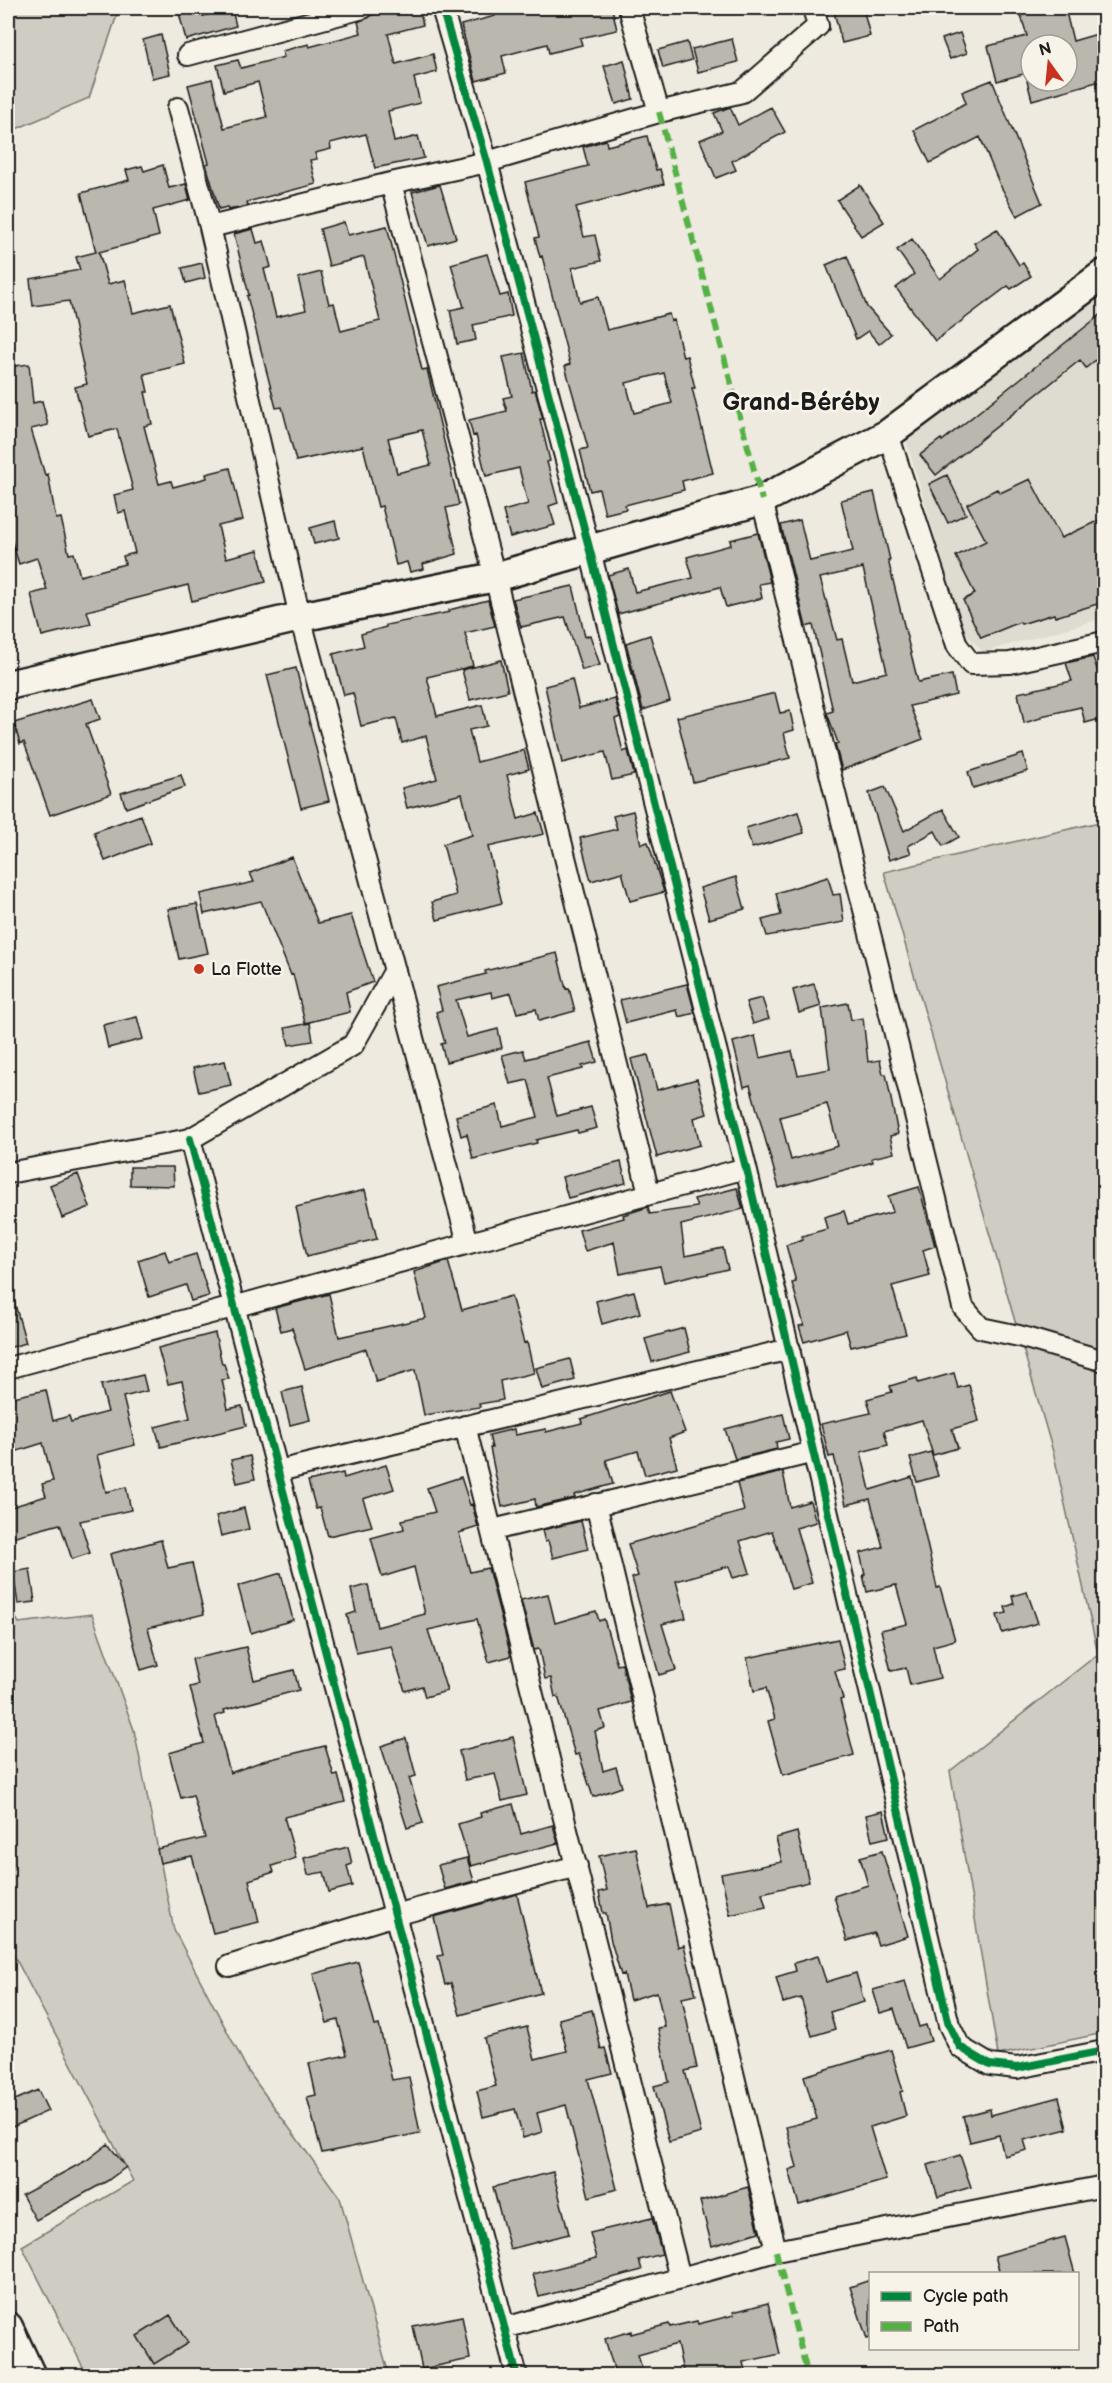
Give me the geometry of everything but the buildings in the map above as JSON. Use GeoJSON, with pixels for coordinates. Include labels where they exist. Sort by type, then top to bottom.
{"type":"FeatureCollection","features":[{"type":"Feature","properties":{"kind":"main road"},"geometry":{"type":"LineString","coordinates":[[8,686],[300,617],[495,577],[762,500],[888,434],[1104,274]]}},
{"type":"Feature","properties":{"kind":"main road"},"geometry":{"type":"LineString","coordinates":[[8,2327],[31,2376]]}},
{"type":"Feature","properties":{"kind":"street"},"geometry":{"type":"LineString","coordinates":[[188,55],[363,8]]}},
{"type":"Feature","properties":{"kind":"street"},"geometry":{"type":"LineString","coordinates":[[442,8],[487,162],[590,551],[746,1168],[949,2025],[960,2047],[990,2065],[1017,2068],[1104,2051]]}},
{"type":"Feature","properties":{"kind":"street"},"geometry":{"type":"LineString","coordinates":[[629,8],[659,112]]}},
{"type":"Feature","properties":{"kind":"street"},"geometry":{"type":"LineString","coordinates":[[210,227],[487,162],[659,112],[742,92],[818,26],[813,8]]}},
{"type":"Feature","properties":{"kind":"street"},"geometry":{"type":"LineString","coordinates":[[178,108],[210,227],[300,617],[468,1243]]}},
{"type":"Feature","properties":{"kind":"street"},"geometry":{"type":"LineString","coordinates":[[391,183],[495,577],[649,1193]]}},
{"type":"Feature","properties":{"kind":"street"},"geometry":{"type":"LineString","coordinates":[[888,434],[957,645],[971,664],[1010,663],[1104,642]]}},
{"type":"Feature","properties":{"kind":"street"},"geometry":{"type":"LineString","coordinates":[[762,500],[963,1307],[981,1328],[1019,1336],[1104,1361]]}},
{"type":"Feature","properties":{"kind":"street"},"geometry":{"type":"LineString","coordinates":[[8,1173],[190,1139],[353,1045],[395,970]]}},
{"type":"Feature","properties":{"kind":"street"},"geometry":{"type":"LineString","coordinates":[[190,1139],[517,2376]]}},
{"type":"Feature","properties":{"kind":"street"},"geometry":{"type":"LineString","coordinates":[[8,1368],[746,1168]]}},
{"type":"Feature","properties":{"kind":"street"},"geometry":{"type":"LineString","coordinates":[[278,1471],[790,1349]]}},
{"type":"Feature","properties":{"kind":"street"},"geometry":{"type":"LineString","coordinates":[[465,1426],[680,2278]]}},
{"type":"Feature","properties":{"kind":"street"},"geometry":{"type":"LineString","coordinates":[[493,1530],[814,1452]]}},
{"type":"Feature","properties":{"kind":"street"},"geometry":{"type":"LineString","coordinates":[[596,1504],[776,2251]]}},
{"type":"Feature","properties":{"kind":"street"},"geometry":{"type":"LineString","coordinates":[[229,1966],[395,1915],[577,1866]]}},
{"type":"Feature","properties":{"kind":"street"},"geometry":{"type":"LineString","coordinates":[[504,2328],[776,2251],[1104,2186]]}},
{"type":"Feature","properties":{"kind":"shaded area"},"geometry":{"type":"Polygon","coordinates":[[[8,8],[123,8],[117,15],[89,98],[16,129],[8,166],[8,8]]]}},
{"type":"Feature","properties":{"kind":"shaded area"},"geometry":{"type":"Polygon","coordinates":[[[1104,295],[1104,618],[983,652],[964,632],[906,440],[1104,295]]]}},
{"type":"Feature","properties":{"kind":"shaded area"},"geometry":{"type":"Polygon","coordinates":[[[1104,821],[1104,2033],[998,2055],[950,1771],[1098,1654],[1054,1455],[884,872],[1104,821]]]}},
{"type":"Feature","properties":{"kind":"shaded area"},"geometry":{"type":"Polygon","coordinates":[[[8,1605],[19,1623],[92,1614],[134,1730],[174,1930],[248,2071],[340,2198],[389,2375],[87,2375],[22,2246],[133,2181],[8,1944],[8,1605]]]}},
{"type":"Feature","properties":{"kind":"marked path"},"geometry":{"type":"LineString","coordinates":[[659,112],[762,500]]}},
{"type":"Feature","properties":{"kind":"marked path"},"geometry":{"type":"LineString","coordinates":[[776,2251],[808,2376]]}},
{"type":"Feature","properties":{"kind":"cycle path"},"geometry":{"type":"LineString","coordinates":[[442,8],[487,162],[590,551],[746,1168],[949,2025],[960,2047],[990,2065],[1017,2068],[1104,2051]]}},
{"type":"Feature","properties":{"kind":"cycle path"},"geometry":{"type":"LineString","coordinates":[[190,1139],[517,2376]]}},
{"type":"Feature","properties":{"kind":"place","name":"La Flotte"},"geometry":{"type":"Point","coordinates":[199,969]}},
{"type":"Feature","properties":{"kind":"district","name":"Grand-Béréby"},"geometry":{"type":"Point","coordinates":[801,402]}}]}
